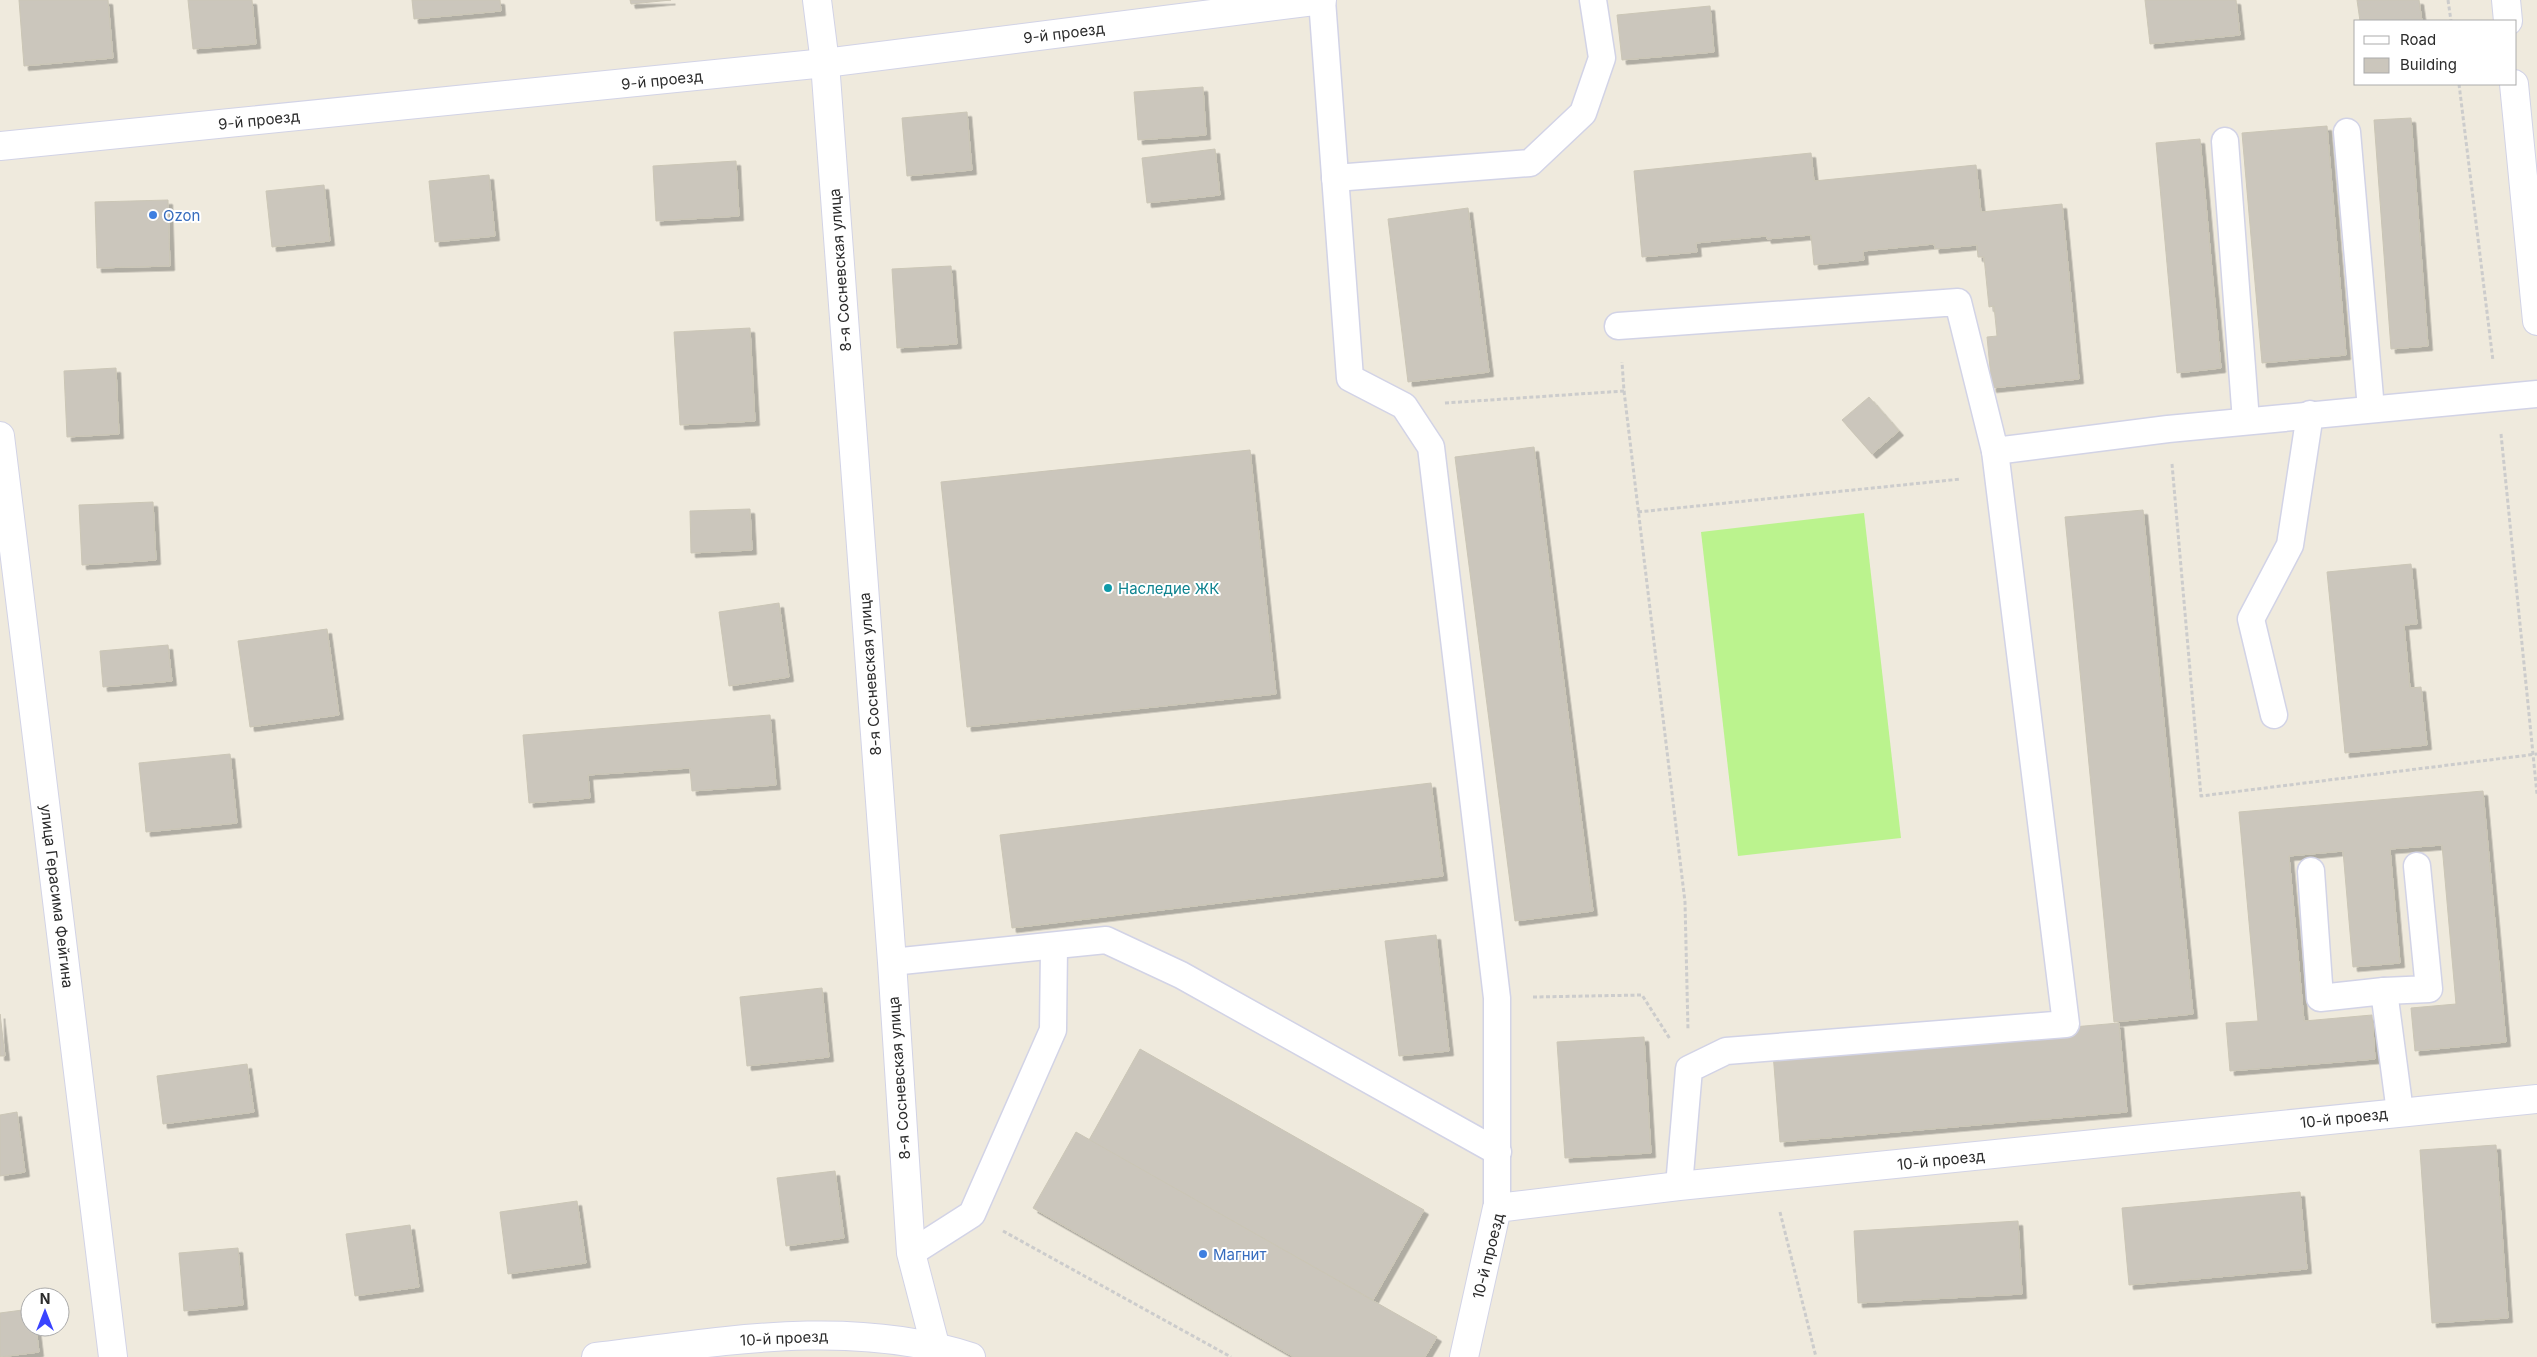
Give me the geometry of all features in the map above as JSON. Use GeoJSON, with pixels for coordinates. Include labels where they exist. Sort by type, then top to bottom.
{"type":"FeatureCollection","features":[{"type":"Feature","properties":{"kind":"street","name":"8-я Сосневская улица"},"geometry":{"type":"LineString","coordinates":[[817,0],[825,63],[892,962],[911,1253],[935,1345]]}},
{"type":"Feature","properties":{"kind":"street","name":"9-й проезд"},"geometry":{"type":"LineString","coordinates":[[0,146],[825,63],[1322,0]]}},
{"type":"Feature","properties":{"kind":"street"},"geometry":{"type":"LineString","coordinates":[[2506,0],[2508,20]]}},
{"type":"Feature","properties":{"kind":"street"},"geometry":{"type":"LineString","coordinates":[[2514,85],[2537,321]]}},
{"type":"Feature","properties":{"kind":"street","name":"улица Герасима Фейгина"},"geometry":{"type":"LineString","coordinates":[[0,436],[113,1357]]}},
{"type":"Feature","properties":{"kind":"street","name":"10-й проезд"},"geometry":{"type":"LineString","coordinates":[[1464,1357],[1497,1208],[1679,1186],[2537,1099]]}},
{"type":"Feature","properties":{"kind":"street","name":"10-й проезд"},"geometry":{"type":"LineString","coordinates":[[596,1357],[780,1337],[844,1335],[935,1345],[971,1357]]}},
{"type":"Feature","properties":{"kind":"lane"},"geometry":{"type":"LineString","coordinates":[[1322,0],[1350,378],[1404,406],[1431,446],[1497,998],[1497,1208]]}},
{"type":"Feature","properties":{"kind":"lane"},"geometry":{"type":"LineString","coordinates":[[1335,178],[1530,163],[1583,113],[1602,58],[1593,0]]}},
{"type":"Feature","properties":{"kind":"lane"},"geometry":{"type":"LineString","coordinates":[[2347,132],[2371,408]]}},
{"type":"Feature","properties":{"kind":"lane"},"geometry":{"type":"LineString","coordinates":[[2225,141],[2246,421]]}},
{"type":"Feature","properties":{"kind":"lane"},"geometry":{"type":"LineString","coordinates":[[1618,326],[1958,302],[1996,463],[2066,1024],[1726,1051],[1689,1069],[1679,1186]]}},
{"type":"Feature","properties":{"kind":"lane"},"geometry":{"type":"LineString","coordinates":[[1996,463],[2246,421],[2537,394]]}},
{"type":"Feature","properties":{"kind":"lane"},"geometry":{"type":"LineString","coordinates":[[2274,715],[2251,618],[2290,545],[2310,414]]}},
{"type":"Feature","properties":{"kind":"lane"},"geometry":{"type":"LineString","coordinates":[[2311,872],[2320,998],[2384,991],[2429,989],[2417,866]]}},
{"type":"Feature","properties":{"kind":"lane"},"geometry":{"type":"LineString","coordinates":[[892,962],[1054,947],[1106,940],[1181,975],[1498,1152]]}},
{"type":"Feature","properties":{"kind":"lane"},"geometry":{"type":"LineString","coordinates":[[911,1253],[972,1214],[1053,1030],[1054,947]]}},
{"type":"Feature","properties":{"kind":"lane"},"geometry":{"type":"LineString","coordinates":[[2384,991],[2400,1112]]}},
{"type":"Feature","properties":{"kind":"path"},"geometry":{"type":"LineString","coordinates":[[2448,0],[2451,20]]}},
{"type":"Feature","properties":{"kind":"path"},"geometry":{"type":"LineString","coordinates":[[2459,85],[2497,397],[2537,794]]}},
{"type":"Feature","properties":{"kind":"path"},"geometry":{"type":"LineString","coordinates":[[1618,326],[1638,512],[1685,902],[1689,1069]]}},
{"type":"Feature","properties":{"kind":"path"},"geometry":{"type":"LineString","coordinates":[[1404,406],[1624,391]]}},
{"type":"Feature","properties":{"kind":"path"},"geometry":{"type":"LineString","coordinates":[[1638,512],[1996,463]]}},
{"type":"Feature","properties":{"kind":"path"},"geometry":{"type":"LineString","coordinates":[[1497,998],[1642,995],[1689,1069]]}},
{"type":"Feature","properties":{"kind":"path"},"geometry":{"type":"LineString","coordinates":[[1771,1177],[1816,1357]]}},
{"type":"Feature","properties":{"kind":"path"},"geometry":{"type":"LineString","coordinates":[[972,1214],[1231,1357]]}},
{"type":"Feature","properties":{"kind":"green space"},"geometry":{"type":"Polygon","coordinates":[[[1864,513],[1901,838],[1738,856],[1701,532],[1864,513]]]}},
{"type":"Feature","properties":{"kind":"building"},"geometry":{"type":"Polygon","coordinates":[[[19,0],[108,0],[113,58],[24,66],[19,0]]]}},
{"type":"Feature","properties":{"kind":"building"},"geometry":{"type":"Polygon","coordinates":[[[188,0],[252,0],[256,44],[193,49],[188,0]]]}},
{"type":"Feature","properties":{"kind":"building"},"geometry":{"type":"Polygon","coordinates":[[[412,0],[500,0],[501,11],[414,19],[412,0]]]}},
{"type":"Feature","properties":{"kind":"building"},"geometry":{"type":"Polygon","coordinates":[[[630,0],[671,0],[631,4],[630,0]]]}},
{"type":"Feature","properties":{"kind":"building"},"geometry":{"type":"Polygon","coordinates":[[[2145,0],[2236,0],[2240,35],[2150,44],[2145,0]]]}},
{"type":"Feature","properties":{"kind":"building"},"geometry":{"type":"Polygon","coordinates":[[[2357,0],[2419,0],[2422,20],[2360,20],[2357,0]]]}},
{"type":"Feature","properties":{"kind":"building"},"geometry":{"type":"Polygon","coordinates":[[[1710,6],[1714,52],[1622,60],[1617,15],[1710,6]]]}},
{"type":"Feature","properties":{"kind":"building"},"geometry":{"type":"Polygon","coordinates":[[[1203,87],[1206,135],[1138,140],[1134,92],[1203,87]]]}},
{"type":"Feature","properties":{"kind":"building"},"geometry":{"type":"Polygon","coordinates":[[[967,112],[972,170],[907,176],[902,118],[967,112]]]}},
{"type":"Feature","properties":{"kind":"building"},"geometry":{"type":"Polygon","coordinates":[[[2411,118],[2428,346],[2391,349],[2374,120],[2411,118]]]}},
{"type":"Feature","properties":{"kind":"building"},"geometry":{"type":"Polygon","coordinates":[[[2327,126],[2346,355],[2262,363],[2242,133],[2327,126]]]}},
{"type":"Feature","properties":{"kind":"building"},"geometry":{"type":"Polygon","coordinates":[[[2200,139],[2221,368],[2177,373],[2156,143],[2200,139]]]}},
{"type":"Feature","properties":{"kind":"building"},"geometry":{"type":"Polygon","coordinates":[[[1215,149],[1220,195],[1147,203],[1142,158],[1215,149]]]}},
{"type":"Feature","properties":{"kind":"building"},"geometry":{"type":"Polygon","coordinates":[[[1811,153],[1814,181],[1976,165],[1981,212],[2062,204],[2079,379],[1992,388],[1987,337],[1997,336],[1994,306],[1989,307],[1984,257],[1978,257],[1977,245],[1935,249],[1934,244],[1863,251],[1864,260],[1814,265],[1811,235],[1767,239],[1766,236],[1696,243],[1697,252],[1642,257],[1634,171],[1811,153]]]}},
{"type":"Feature","properties":{"kind":"building"},"geometry":{"type":"Polygon","coordinates":[[[736,161],[739,216],[656,221],[653,166],[736,161]]]}},
{"type":"Feature","properties":{"kind":"building"},"geometry":{"type":"Polygon","coordinates":[[[489,175],[495,236],[435,242],[429,181],[489,175]]]}},
{"type":"Feature","properties":{"kind":"building"},"geometry":{"type":"Polygon","coordinates":[[[324,185],[330,241],[272,247],[266,191],[324,185]]]}},
{"type":"Feature","properties":{"kind":"building"},"geometry":{"type":"Polygon","coordinates":[[[168,200],[170,266],[97,268],[95,202],[168,200]]]}},
{"type":"Feature","properties":{"kind":"building"},"geometry":{"type":"Polygon","coordinates":[[[1468,208],[1489,372],[1408,382],[1388,219],[1468,208]]]}},
{"type":"Feature","properties":{"kind":"building"},"geometry":{"type":"Polygon","coordinates":[[[951,266],[957,344],[897,348],[892,269],[951,266]]]}},
{"type":"Feature","properties":{"kind":"building"},"geometry":{"type":"Polygon","coordinates":[[[750,328],[755,421],[680,425],[674,332],[750,328]]]}},
{"type":"Feature","properties":{"kind":"building"},"geometry":{"type":"Polygon","coordinates":[[[116,368],[119,434],[67,437],[64,371],[116,368]]]}},
{"type":"Feature","properties":{"kind":"building"},"geometry":{"type":"Polygon","coordinates":[[[1869,397],[1899,431],[1872,454],[1842,420],[1869,397]]]}},
{"type":"Feature","properties":{"kind":"building"},"geometry":{"type":"Polygon","coordinates":[[[1534,447],[1593,911],[1515,921],[1455,457],[1534,447]]]}},
{"type":"Feature","properties":{"kind":"building","name":"Наследие ЖК"},"geometry":{"type":"Polygon","coordinates":[[[1250,450],[1276,694],[967,727],[941,482],[1250,450]]]}},
{"type":"Feature","properties":{"kind":"building"},"geometry":{"type":"Polygon","coordinates":[[[153,502],[156,560],[82,565],[79,505],[153,502]]]}},
{"type":"Feature","properties":{"kind":"building"},"geometry":{"type":"Polygon","coordinates":[[[750,509],[752,550],[691,553],[690,511],[750,509]]]}},
{"type":"Feature","properties":{"kind":"building"},"geometry":{"type":"Polygon","coordinates":[[[2143,510],[2193,1014],[2114,1022],[2065,517],[2143,510]]]}},
{"type":"Feature","properties":{"kind":"building"},"geometry":{"type":"Polygon","coordinates":[[[2411,564],[2417,624],[2404,625],[2410,688],[2421,687],[2427,745],[2345,753],[2327,572],[2411,564]]]}},
{"type":"Feature","properties":{"kind":"building"},"geometry":{"type":"Polygon","coordinates":[[[779,603],[789,677],[729,686],[719,612],[779,603]]]}},
{"type":"Feature","properties":{"kind":"building"},"geometry":{"type":"Polygon","coordinates":[[[327,629],[339,715],[250,727],[238,641],[327,629]]]}},
{"type":"Feature","properties":{"kind":"building"},"geometry":{"type":"Polygon","coordinates":[[[168,645],[172,681],[103,687],[100,651],[168,645]]]}},
{"type":"Feature","properties":{"kind":"building"},"geometry":{"type":"Polygon","coordinates":[[[770,715],[776,785],[692,791],[690,768],[588,775],[590,798],[529,803],[523,735],[770,715]]]}},
{"type":"Feature","properties":{"kind":"building"},"geometry":{"type":"Polygon","coordinates":[[[230,754],[237,823],[146,832],[139,763],[230,754]]]}},
{"type":"Feature","properties":{"kind":"building"},"geometry":{"type":"Polygon","coordinates":[[[1431,783],[1443,876],[1012,928],[1000,835],[1431,783]]]}},
{"type":"Feature","properties":{"kind":"building"},"geometry":{"type":"Polygon","coordinates":[[[2483,791],[2506,1042],[2415,1051],[2411,1008],[2456,1004],[2442,845],[2390,849],[2400,963],[2353,967],[2343,851],[2289,856],[2304,1021],[2372,1015],[2375,1059],[2230,1071],[2226,1023],[2258,1021],[2239,812],[2483,791]]]}},
{"type":"Feature","properties":{"kind":"building"},"geometry":{"type":"Polygon","coordinates":[[[1436,935],[1449,1051],[1399,1056],[1385,941],[1436,935]]]}},
{"type":"Feature","properties":{"kind":"building"},"geometry":{"type":"Polygon","coordinates":[[[822,988],[829,1057],[747,1066],[740,997],[822,988]]]}},
{"type":"Feature","properties":{"kind":"building"},"geometry":{"type":"Polygon","coordinates":[[[0,1014],[5,1056],[0,1056],[0,1014]]]}},
{"type":"Feature","properties":{"kind":"building"},"geometry":{"type":"Polygon","coordinates":[[[2119,1023],[2127,1112],[1780,1142],[1773,1053],[2119,1023]]]}},
{"type":"Feature","properties":{"kind":"building"},"geometry":{"type":"Polygon","coordinates":[[[1644,1037],[1651,1153],[1565,1158],[1557,1042],[1644,1037]]]}},
{"type":"Feature","properties":{"kind":"building"},"geometry":{"type":"Polygon","coordinates":[[[1140,1049],[1424,1210],[1373,1300],[1089,1140],[1140,1049]]]}},
{"type":"Feature","properties":{"kind":"building"},"geometry":{"type":"Polygon","coordinates":[[[247,1064],[254,1112],[163,1124],[157,1076],[247,1064]]]}},
{"type":"Feature","properties":{"kind":"building"},"geometry":{"type":"Polygon","coordinates":[[[17,1112],[25,1172],[0,1176],[0,1115],[17,1112]]]}},
{"type":"Feature","properties":{"kind":"building","name":"Магнит"},"geometry":{"type":"Polygon","coordinates":[[[1076,1132],[1437,1337],[1425,1357],[1294,1357],[1033,1208],[1076,1132]]]}},
{"type":"Feature","properties":{"kind":"building"},"geometry":{"type":"Polygon","coordinates":[[[2496,1145],[2508,1318],[2432,1323],[2420,1150],[2496,1145]]]}},
{"type":"Feature","properties":{"kind":"building"},"geometry":{"type":"Polygon","coordinates":[[[835,1171],[844,1238],[786,1246],[777,1178],[835,1171]]]}},
{"type":"Feature","properties":{"kind":"building"},"geometry":{"type":"Polygon","coordinates":[[[2300,1192],[2307,1269],[2129,1285],[2122,1208],[2300,1192]]]}},
{"type":"Feature","properties":{"kind":"building"},"geometry":{"type":"Polygon","coordinates":[[[577,1201],[586,1263],[508,1274],[500,1212],[577,1201]]]}},
{"type":"Feature","properties":{"kind":"building"},"geometry":{"type":"Polygon","coordinates":[[[2018,1221],[2022,1294],[1858,1303],[1854,1231],[2018,1221]]]}},
{"type":"Feature","properties":{"kind":"building"},"geometry":{"type":"Polygon","coordinates":[[[410,1225],[419,1287],[355,1296],[346,1234],[410,1225]]]}},
{"type":"Feature","properties":{"kind":"building"},"geometry":{"type":"Polygon","coordinates":[[[238,1248],[243,1305],[184,1311],[179,1253],[238,1248]]]}},
{"type":"Feature","properties":{"kind":"building"},"geometry":{"type":"Polygon","coordinates":[[[20,1310],[20,1337],[37,1337],[39,1352],[0,1357],[0,1313],[20,1310]]]}},
{"type":"Feature","properties":{"kind":"place","name":"Ozon"},"geometry":{"type":"Point","coordinates":[153,215]}},
{"type":"Feature","properties":{"kind":"place","name":"Наследие ЖК"},"geometry":{"type":"Point","coordinates":[1108,588]}},
{"type":"Feature","properties":{"kind":"place","name":"Магнит"},"geometry":{"type":"Point","coordinates":[1203,1254]}}]}
